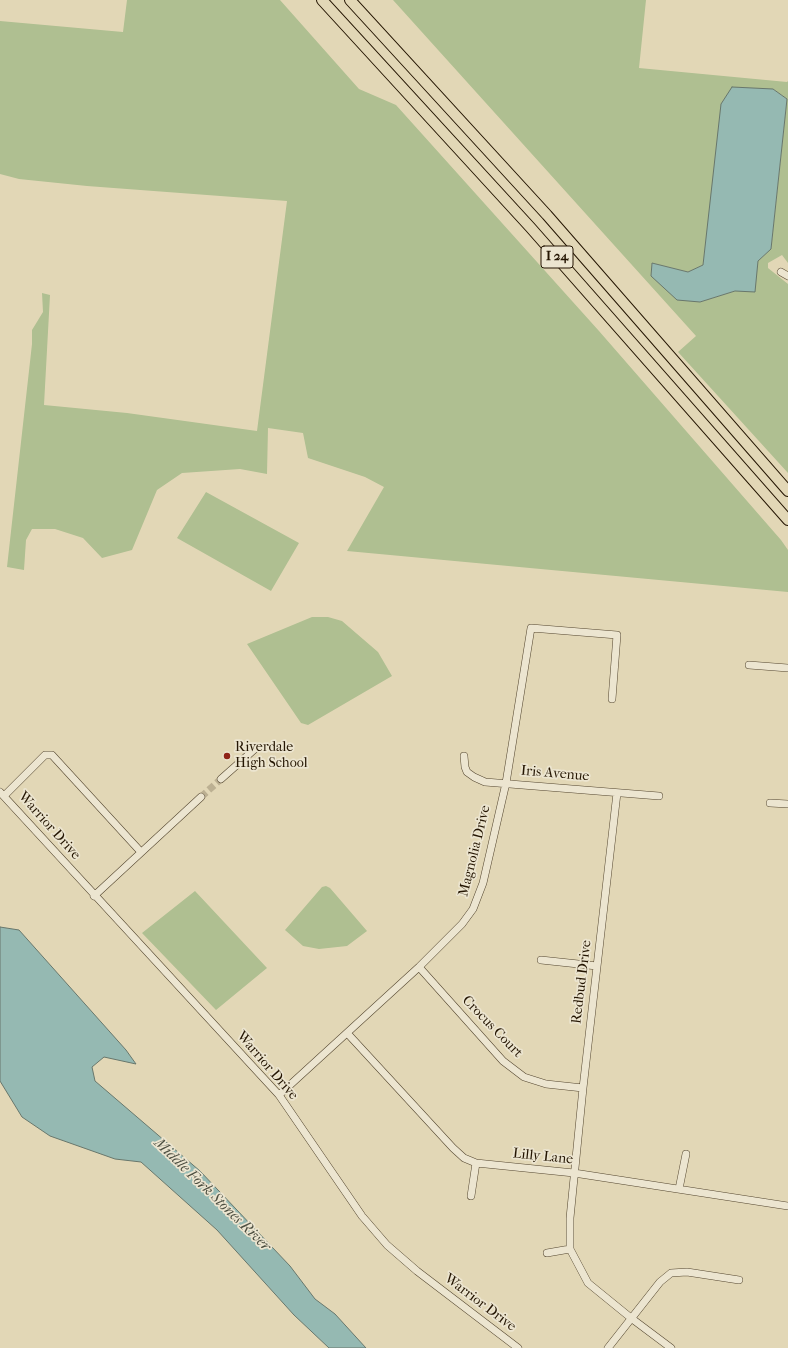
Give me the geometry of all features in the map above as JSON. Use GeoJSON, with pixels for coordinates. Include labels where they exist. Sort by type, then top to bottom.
{"type":"FeatureCollection","features":[{"type":"Feature","properties":{"kind":"highway","name":"I 24"},"geometry":{"type":"LineString","coordinates":[[322,0],[536,233],[788,520]]}},
{"type":"Feature","properties":{"kind":"highway","name":"I 24"},"geometry":{"type":"LineString","coordinates":[[350,0],[547,215],[788,491]]}},
{"type":"Feature","properties":{"kind":"street","name":"Magnolia Drive"},"geometry":{"type":"LineString","coordinates":[[279,1096],[419,967],[462,924],[473,909],[483,883],[506,783],[531,628],[617,634],[612,699]]}},
{"type":"Feature","properties":{"kind":"street"},"geometry":{"type":"LineString","coordinates":[[749,665],[788,668]]}},
{"type":"Feature","properties":{"kind":"street"},"geometry":{"type":"LineString","coordinates":[[221,779],[256,748]]}},
{"type":"Feature","properties":{"kind":"street"},"geometry":{"type":"LineString","coordinates":[[2,794],[45,755],[52,755],[140,851]]}},
{"type":"Feature","properties":{"kind":"street","name":"Iris Avenue"},"geometry":{"type":"LineString","coordinates":[[464,756],[467,772],[486,782],[659,796]]}},
{"type":"Feature","properties":{"kind":"street","name":"Redbud Drive"},"geometry":{"type":"LineString","coordinates":[[570,1249],[570,1218],[574,1173],[617,793]]}},
{"type":"Feature","properties":{"kind":"street","name":"Warrior Drive"},"geometry":{"type":"LineString","coordinates":[[2,794],[279,1096],[362,1216],[387,1245],[417,1271],[518,1348]]}},
{"type":"Feature","properties":{"kind":"street"},"geometry":{"type":"LineString","coordinates":[[94,896],[140,851],[201,797]]}},
{"type":"Feature","properties":{"kind":"street"},"geometry":{"type":"LineString","coordinates":[[770,803],[788,804]]}},
{"type":"Feature","properties":{"kind":"street"},"geometry":{"type":"LineString","coordinates":[[541,960],[597,966]]}},
{"type":"Feature","properties":{"kind":"street","name":"Crocus Court"},"geometry":{"type":"LineString","coordinates":[[419,967],[503,1061],[524,1077],[546,1084],[583,1088]]}},
{"type":"Feature","properties":{"kind":"street","name":"Lilly Lane"},"geometry":{"type":"LineString","coordinates":[[348,1034],[453,1148],[464,1158],[476,1163],[574,1173],[788,1206]]}},
{"type":"Feature","properties":{"kind":"street"},"geometry":{"type":"LineString","coordinates":[[679,1189],[686,1154]]}},
{"type":"Feature","properties":{"kind":"street"},"geometry":{"type":"LineString","coordinates":[[471,1196],[476,1163]]}},
{"type":"Feature","properties":{"kind":"street"},"geometry":{"type":"LineString","coordinates":[[547,1252],[570,1249],[588,1283],[671,1348]]}},
{"type":"Feature","properties":{"kind":"street"},"geometry":{"type":"LineString","coordinates":[[608,1348],[660,1282],[671,1273],[687,1272],[739,1280]]}},
{"type":"Feature","properties":{"kind":"green space"},"geometry":{"type":"Polygon","coordinates":[[[127,0],[280,0],[359,89],[396,105],[599,331],[781,540],[788,550],[788,592],[347,551],[384,487],[365,477],[308,458],[303,433],[268,428],[267,474],[240,469],[182,473],[157,490],[132,550],[102,558],[83,538],[55,529],[32,529],[26,540],[24,570],[7,567],[32,344],[32,330],[43,312],[42,293],[50,295],[44,405],[127,413],[257,431],[287,201],[87,186],[19,179],[0,174],[0,21],[123,32],[127,0]]]}},
{"type":"Feature","properties":{"kind":"green space"},"geometry":{"type":"Polygon","coordinates":[[[393,0],[646,0],[639,68],[788,81],[788,263],[782,255],[768,263],[768,268],[788,284],[788,473],[678,352],[696,336],[393,0]],[[773,89],[705,250],[703,265],[688,272],[652,263],[651,276],[700,302],[735,291],[755,274],[758,261],[771,249],[787,99],[773,89]]]}},
{"type":"Feature","properties":{"kind":"green space"},"geometry":{"type":"Polygon","coordinates":[[[206,492],[299,543],[271,591],[177,538],[206,492]]]}},
{"type":"Feature","properties":{"kind":"green space"},"geometry":{"type":"Polygon","coordinates":[[[312,617],[328,617],[342,621],[378,652],[392,676],[308,725],[301,723],[247,644],[312,617]]]}},
{"type":"Feature","properties":{"kind":"green space"},"geometry":{"type":"Polygon","coordinates":[[[326,886],[330,888],[367,931],[347,946],[319,949],[303,946],[285,930],[322,887],[326,886]]]}},
{"type":"Feature","properties":{"kind":"green space"},"geometry":{"type":"Polygon","coordinates":[[[195,891],[267,968],[216,1010],[142,933],[195,891]]]}},
{"type":"Feature","properties":{"kind":"water"},"geometry":{"type":"Polygon","coordinates":[[[732,87],[773,89],[787,99],[771,249],[758,261],[755,292],[735,291],[700,302],[677,300],[651,276],[652,263],[688,272],[703,265],[721,104],[732,87]]]}},
{"type":"Feature","properties":{"kind":"water","name":"Middle Fork Stones River"},"geometry":{"type":"Polygon","coordinates":[[[0,927],[19,930],[126,1050],[136,1064],[104,1057],[92,1067],[95,1081],[200,1171],[290,1266],[315,1299],[335,1314],[366,1348],[329,1348],[294,1315],[217,1230],[141,1162],[115,1159],[50,1136],[22,1117],[0,1081],[0,927]]]}},
{"type":"Feature","properties":{"kind":"tunnel"},"geometry":{"type":"LineString","coordinates":[[201,797],[221,779]]}},
{"type":"Feature","properties":{"kind":"place","name":"Riverdale High School"},"geometry":{"type":"Point","coordinates":[227,756]}}]}
